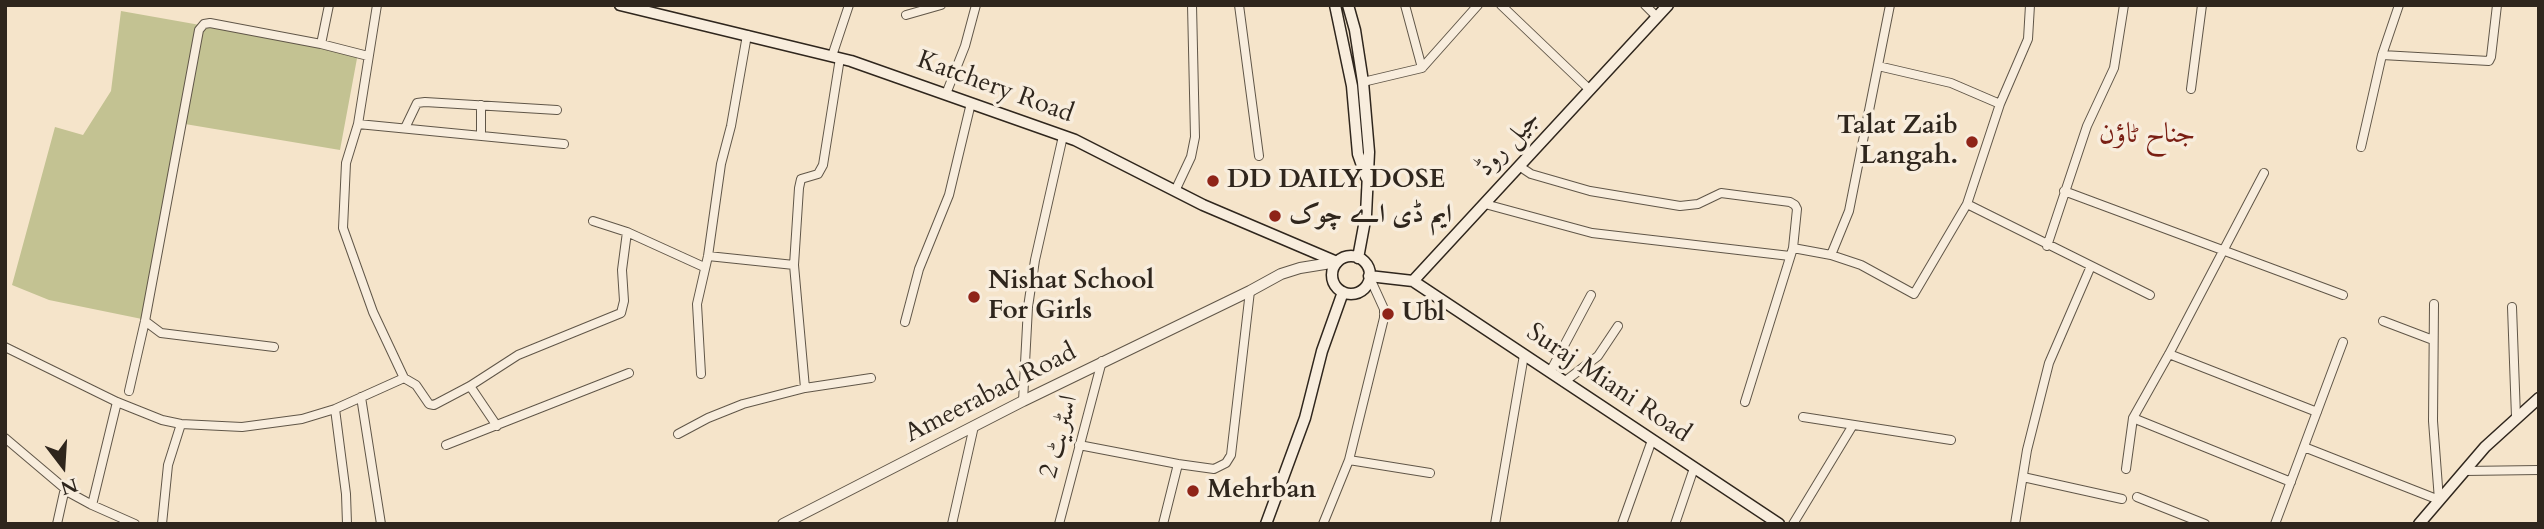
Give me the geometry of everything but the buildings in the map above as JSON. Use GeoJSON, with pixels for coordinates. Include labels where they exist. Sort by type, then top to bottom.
{"type":"FeatureCollection","features":[{"type":"Feature","properties":{"kind":"main road","name":"Katchery Road"},"geometry":{"type":"LineString","coordinates":[[620,5],[836,57],[946,94],[1063,136],[1175,191],[1337,262]]}},
{"type":"Feature","properties":{"kind":"main road"},"geometry":{"type":"LineString","coordinates":[[1335,5],[1352,86],[1358,154],[1367,180]]}},
{"type":"Feature","properties":{"kind":"main road"},"geometry":{"type":"LineString","coordinates":[[1348,5],[1363,82],[1370,152],[1366,215],[1358,258]]}},
{"type":"Feature","properties":{"kind":"main road","name":"جیل روڈ"},"geometry":{"type":"LineString","coordinates":[[1413,281],[1668,5]]}},
{"type":"Feature","properties":{"kind":"main road"},"geometry":{"type":"LineString","coordinates":[[1345,257],[1358,258],[1368,267],[1369,276],[1362,290],[1343,292],[1335,286],[1332,271],[1337,262],[1345,257]]}},
{"type":"Feature","properties":{"kind":"main road"},"geometry":{"type":"LineString","coordinates":[[1369,276],[1413,281]]}},
{"type":"Feature","properties":{"kind":"main road","name":"Suraj Miani Road"},"geometry":{"type":"LineString","coordinates":[[1413,281],[1779,524]]}},
{"type":"Feature","properties":{"kind":"main road"},"geometry":{"type":"LineString","coordinates":[[1266,524],[1305,418],[1322,351],[1343,292]]}},
{"type":"Feature","properties":{"kind":"main road"},"geometry":{"type":"LineString","coordinates":[[2419,524],[2464,471],[2516,417],[2539,398]]}},
{"type":"Feature","properties":{"kind":"street"},"geometry":{"type":"LineString","coordinates":[[321,44],[329,5]]}},
{"type":"Feature","properties":{"kind":"street"},"geometry":{"type":"LineString","coordinates":[[377,5],[358,124],[346,163],[344,228],[373,312],[404,378],[416,385],[432,405],[470,386],[518,355],[621,313],[624,300],[622,270],[627,232]]}},
{"type":"Feature","properties":{"kind":"street"},"geometry":{"type":"LineString","coordinates":[[805,388],[794,265],[799,182],[801,178],[818,174],[823,165],[836,57],[849,5]]}},
{"type":"Feature","properties":{"kind":"street"},"geometry":{"type":"LineString","coordinates":[[906,15],[941,5]]}},
{"type":"Feature","properties":{"kind":"street"},"geometry":{"type":"LineString","coordinates":[[946,94],[965,46],[976,5]]}},
{"type":"Feature","properties":{"kind":"street"},"geometry":{"type":"LineString","coordinates":[[1175,191],[1191,157],[1195,138],[1192,5]]}},
{"type":"Feature","properties":{"kind":"street"},"geometry":{"type":"LineString","coordinates":[[1239,5],[1259,156]]}},
{"type":"Feature","properties":{"kind":"street"},"geometry":{"type":"LineString","coordinates":[[1405,5],[1422,68]]}},
{"type":"Feature","properties":{"kind":"street"},"geometry":{"type":"LineString","coordinates":[[1363,82],[1422,68],[1478,5]]}},
{"type":"Feature","properties":{"kind":"street"},"geometry":{"type":"LineString","coordinates":[[1501,5],[1590,90]]}},
{"type":"Feature","properties":{"kind":"street"},"geometry":{"type":"LineString","coordinates":[[1645,5],[1657,17]]}},
{"type":"Feature","properties":{"kind":"street"},"geometry":{"type":"LineString","coordinates":[[1831,255],[1849,211],[1889,5]]}},
{"type":"Feature","properties":{"kind":"street"},"geometry":{"type":"LineString","coordinates":[[1485,204],[1592,233],[1831,255],[1861,265],[1914,295],[1967,204],[2000,104],[2028,39],[2030,5]]}},
{"type":"Feature","properties":{"kind":"street"},"geometry":{"type":"LineString","coordinates":[[2048,246],[2087,126],[2114,68],[2124,5]]}},
{"type":"Feature","properties":{"kind":"street"},"geometry":{"type":"LineString","coordinates":[[2191,89],[2202,5]]}},
{"type":"Feature","properties":{"kind":"street"},"geometry":{"type":"LineString","coordinates":[[2361,147],[2382,55],[2399,5]]}},
{"type":"Feature","properties":{"kind":"street"},"geometry":{"type":"LineString","coordinates":[[2382,55],[2489,61],[2497,5]]}},
{"type":"Feature","properties":{"kind":"street"},"geometry":{"type":"LineString","coordinates":[[129,391],[145,321],[199,30],[204,24],[210,23],[321,44],[368,56]]}},
{"type":"Feature","properties":{"kind":"street"},"geometry":{"type":"LineString","coordinates":[[701,374],[697,304],[747,35]]}},
{"type":"Feature","properties":{"kind":"street"},"geometry":{"type":"LineString","coordinates":[[1878,66],[1951,83],[2000,104]]}},
{"type":"Feature","properties":{"kind":"street"},"geometry":{"type":"LineString","coordinates":[[405,128],[417,103],[425,102],[557,110]]}},
{"type":"Feature","properties":{"kind":"street"},"geometry":{"type":"LineString","coordinates":[[905,322],[919,269],[948,195],[971,103]]}},
{"type":"Feature","properties":{"kind":"street"},"geometry":{"type":"LineString","coordinates":[[481,106],[481,136]]}},
{"type":"Feature","properties":{"kind":"street"},"geometry":{"type":"LineString","coordinates":[[358,124],[564,144]]}},
{"type":"Feature","properties":{"kind":"street"},"geometry":{"type":"LineString","coordinates":[[1023,401],[1028,307],[1035,260],[1063,136]]}},
{"type":"Feature","properties":{"kind":"street"},"geometry":{"type":"LineString","coordinates":[[1519,166],[1531,174],[1590,191],[1680,206],[1698,204],[1721,194],[1790,202],[1797,209],[1791,252],[1745,401]]}},
{"type":"Feature","properties":{"kind":"street"},"geometry":{"type":"LineString","coordinates":[[2126,470],[2133,418],[2264,173]]}},
{"type":"Feature","properties":{"kind":"street"},"geometry":{"type":"LineString","coordinates":[[2064,191],[2343,295]]}},
{"type":"Feature","properties":{"kind":"street"},"geometry":{"type":"LineString","coordinates":[[1967,204],[2150,295]]}},
{"type":"Feature","properties":{"kind":"street"},"geometry":{"type":"LineString","coordinates":[[593,221],[627,232],[704,267]]}},
{"type":"Feature","properties":{"kind":"street"},"geometry":{"type":"LineString","coordinates":[[708,256],[794,265]]}},
{"type":"Feature","properties":{"kind":"street","name":"Ameerabad Road"},"geometry":{"type":"LineString","coordinates":[[783,524],[1102,361],[1280,274],[1337,262]]}},
{"type":"Feature","properties":{"kind":"street"},"geometry":{"type":"LineString","coordinates":[[2015,524],[2027,450],[2049,363],[2091,266]]}},
{"type":"Feature","properties":{"kind":"street"},"geometry":{"type":"LineString","coordinates":[[1323,524],[1349,460],[1384,318],[1384,309],[1369,276]]}},
{"type":"Feature","properties":{"kind":"street"},"geometry":{"type":"LineString","coordinates":[[1079,445],[1214,469],[1229,460],[1250,291]]}},
{"type":"Feature","properties":{"kind":"street"},"geometry":{"type":"LineString","coordinates":[[1550,372],[1591,295]]}},
{"type":"Feature","properties":{"kind":"street"},"geometry":{"type":"LineString","coordinates":[[2305,447],[2439,500],[2433,421],[2434,304]]}},
{"type":"Feature","properties":{"kind":"street"},"geometry":{"type":"LineString","coordinates":[[2512,307],[2516,417]]}},
{"type":"Feature","properties":{"kind":"street"},"geometry":{"type":"LineString","coordinates":[[145,321],[161,333],[274,347]]}},
{"type":"Feature","properties":{"kind":"street"},"geometry":{"type":"LineString","coordinates":[[2383,321],[2433,340]]}},
{"type":"Feature","properties":{"kind":"street"},"geometry":{"type":"LineString","coordinates":[[1564,382],[1598,356],[1618,326]]}},
{"type":"Feature","properties":{"kind":"street"},"geometry":{"type":"LineString","coordinates":[[2275,524],[2343,342]]}},
{"type":"Feature","properties":{"kind":"street"},"geometry":{"type":"LineString","coordinates":[[5,346],[117,401],[162,420],[181,424],[242,427],[266,426],[302,419],[335,409],[404,378]]}},
{"type":"Feature","properties":{"kind":"street"},"geometry":{"type":"LineString","coordinates":[[2169,354],[2318,412]]}},
{"type":"Feature","properties":{"kind":"street"},"geometry":{"type":"LineString","coordinates":[[1495,524],[1524,355]]}},
{"type":"Feature","properties":{"kind":"street","name":"اسٹریٹ 2"},"geometry":{"type":"LineString","coordinates":[[1059,524],[1102,361]]}},
{"type":"Feature","properties":{"kind":"street"},"geometry":{"type":"LineString","coordinates":[[446,445],[629,373]]}},
{"type":"Feature","properties":{"kind":"street"},"geometry":{"type":"LineString","coordinates":[[678,435],[708,418],[743,404],[805,388],[870,378]]}},
{"type":"Feature","properties":{"kind":"street"},"geometry":{"type":"LineString","coordinates":[[470,386],[497,426]]}},
{"type":"Feature","properties":{"kind":"street"},"geometry":{"type":"LineString","coordinates":[[361,397],[381,524]]}},
{"type":"Feature","properties":{"kind":"street"},"geometry":{"type":"LineString","coordinates":[[92,505],[117,401]]}},
{"type":"Feature","properties":{"kind":"street"},"geometry":{"type":"LineString","coordinates":[[335,409],[346,494],[347,524]]}},
{"type":"Feature","properties":{"kind":"street"},"geometry":{"type":"LineString","coordinates":[[1803,417],[1951,440]]}},
{"type":"Feature","properties":{"kind":"street"},"geometry":{"type":"LineString","coordinates":[[2133,418],[2291,482]]}},
{"type":"Feature","properties":{"kind":"street"},"geometry":{"type":"LineString","coordinates":[[162,524],[169,465],[181,424]]}},
{"type":"Feature","properties":{"kind":"street"},"geometry":{"type":"LineString","coordinates":[[1793,524],[1853,425]]}},
{"type":"Feature","properties":{"kind":"street"},"geometry":{"type":"LineString","coordinates":[[952,524],[974,426]]}},
{"type":"Feature","properties":{"kind":"street"},"geometry":{"type":"LineString","coordinates":[[5,438],[65,488],[92,505],[135,524]]}},
{"type":"Feature","properties":{"kind":"street"},"geometry":{"type":"LineString","coordinates":[[1622,524],[1652,440]]}},
{"type":"Feature","properties":{"kind":"street"},"geometry":{"type":"LineString","coordinates":[[1349,460],[1430,473]]}},
{"type":"Feature","properties":{"kind":"street"},"geometry":{"type":"LineString","coordinates":[[1163,524],[1178,464]]}},
{"type":"Feature","properties":{"kind":"street"},"geometry":{"type":"LineString","coordinates":[[1675,524],[1694,468]]}},
{"type":"Feature","properties":{"kind":"street"},"geometry":{"type":"LineString","coordinates":[[2464,471],[2539,470]]}},
{"type":"Feature","properties":{"kind":"street"},"geometry":{"type":"LineString","coordinates":[[2023,477],[2122,499]]}},
{"type":"Feature","properties":{"kind":"street"},"geometry":{"type":"LineString","coordinates":[[57,524],[65,488]]}},
{"type":"Feature","properties":{"kind":"street"},"geometry":{"type":"LineString","coordinates":[[2137,497],[2205,524]]}},
{"type":"Feature","properties":{"kind":"shaded area"},"geometry":{"type":"Polygon","coordinates":[[[121,11],[358,53],[340,150],[179,123],[142,319],[49,300],[12,285],[55,127],[83,135],[111,91],[121,11]]]}},
{"type":"Feature","properties":{"kind":"place","name":"Talat Zaib Langah."},"geometry":{"type":"Point","coordinates":[1972,142]}},
{"type":"Feature","properties":{"kind":"place","name":"DD DAILY DOSE"},"geometry":{"type":"Point","coordinates":[1213,181]}},
{"type":"Feature","properties":{"kind":"place","name":"ایم ڈی اے چوک"},"geometry":{"type":"Point","coordinates":[1275,216]}},
{"type":"Feature","properties":{"kind":"place","name":"Nishat School For Girls"},"geometry":{"type":"Point","coordinates":[974,297]}},
{"type":"Feature","properties":{"kind":"place","name":"Ubl"},"geometry":{"type":"Point","coordinates":[1388,314]}},
{"type":"Feature","properties":{"kind":"place","name":"Mehrban"},"geometry":{"type":"Point","coordinates":[1193,491]}},
{"type":"Feature","properties":{"kind":"district","name":"جناح ٹاؤن"},"geometry":{"type":"Point","coordinates":[2147,136]}}]}
